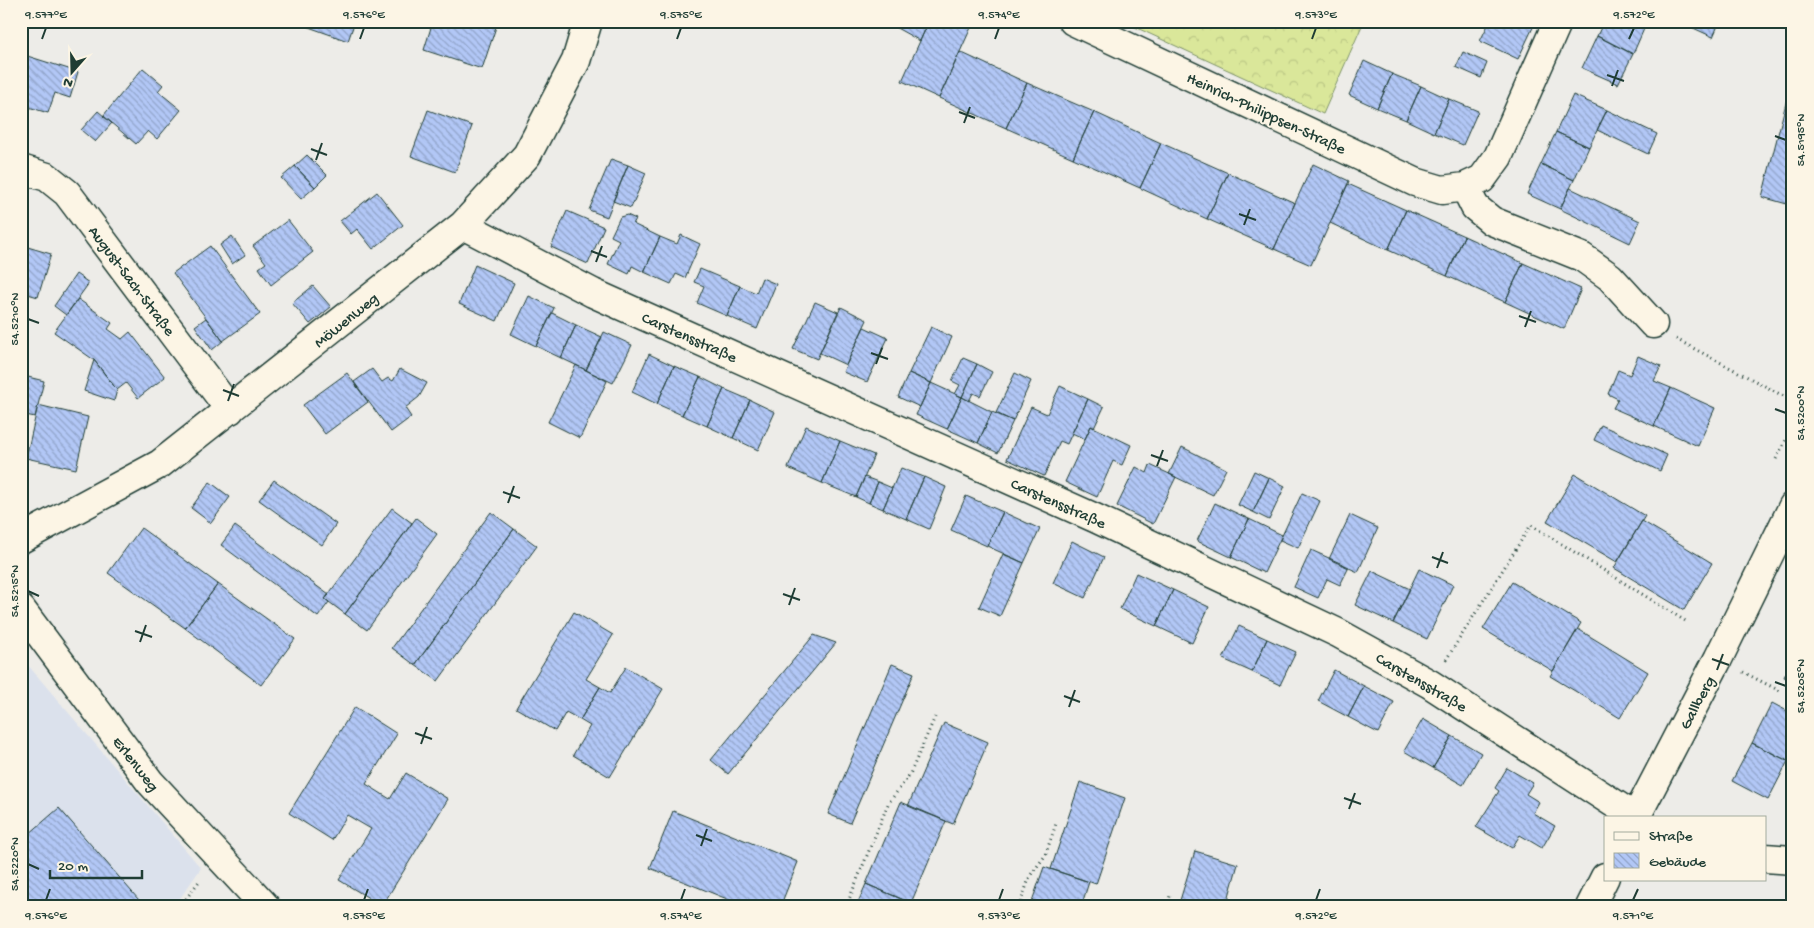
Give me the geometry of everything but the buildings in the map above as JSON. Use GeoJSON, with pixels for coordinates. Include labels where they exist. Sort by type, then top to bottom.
{"type":"FeatureCollection","features":[{"type":"Feature","properties":{"kind":"street","name":"Möwenweg"},"geometry":{"type":"LineString","coordinates":[[21,539],[160,464],[463,225],[526,155],[576,61],[588,21]]}},
{"type":"Feature","properties":{"kind":"street","name":"Heinrich-Philippsen-Straße"},"geometry":{"type":"LineString","coordinates":[[1072,21],[1415,182],[1442,190],[1465,187],[1482,179],[1498,157],[1558,21]]}},
{"type":"Feature","properties":{"kind":"street","name":"August-Sach-Straße"},"geometry":{"type":"LineString","coordinates":[[21,169],[47,177],[67,193],[230,410]]}},
{"type":"Feature","properties":{"kind":"street"},"geometry":{"type":"LineString","coordinates":[[1465,187],[1474,207],[1492,221],[1582,257],[1610,277],[1653,324]]}},
{"type":"Feature","properties":{"kind":"street","name":"Carstensstraße"},"geometry":{"type":"LineString","coordinates":[[463,225],[593,293],[1094,518],[1329,629],[1430,684],[1634,816]]}},
{"type":"Feature","properties":{"kind":"street","name":"Gallberg"},"geometry":{"type":"LineString","coordinates":[[1637,816],[1718,660],[1793,506]]}},
{"type":"Feature","properties":{"kind":"street","name":"Erlenweg"},"geometry":{"type":"LineString","coordinates":[[21,609],[150,782],[266,907]]}},
{"type":"Feature","properties":{"kind":"street"},"geometry":{"type":"LineString","coordinates":[[1766,858],[1793,860]]}},
{"type":"Feature","properties":{"kind":"street"},"geometry":{"type":"LineString","coordinates":[[1590,907],[1604,879]]}},
{"type":"Feature","properties":{"kind":"path"},"geometry":{"type":"LineString","coordinates":[[1653,324],[1685,345],[1793,401]]}},
{"type":"Feature","properties":{"kind":"path"},"geometry":{"type":"LineString","coordinates":[[1776,459],[1793,428]]}},
{"type":"Feature","properties":{"kind":"path"},"geometry":{"type":"LineString","coordinates":[[1430,684],[1531,525],[1687,622]]}},
{"type":"Feature","properties":{"kind":"path"},"geometry":{"type":"LineString","coordinates":[[1718,660],[1780,690]]}},
{"type":"Feature","properties":{"kind":"path"},"geometry":{"type":"LineString","coordinates":[[846,907],[888,804],[910,774],[935,718]]}},
{"type":"Feature","properties":{"kind":"path"},"geometry":{"type":"LineString","coordinates":[[1019,907],[1030,876],[1045,856],[1057,821]]}},
{"type":"Feature","properties":{"kind":"path"},"geometry":{"type":"LineString","coordinates":[[1167,907],[1170,896]]}},
{"type":"Feature","properties":{"kind":"shaded area"},"geometry":{"type":"Polygon","coordinates":[[[21,657],[201,868],[174,907],[21,907],[21,657]]]}},
{"type":"Feature","properties":{"kind":"green space"},"geometry":{"type":"Polygon","coordinates":[[[1122,21],[1364,21],[1323,114],[1122,21]]]}}]}
